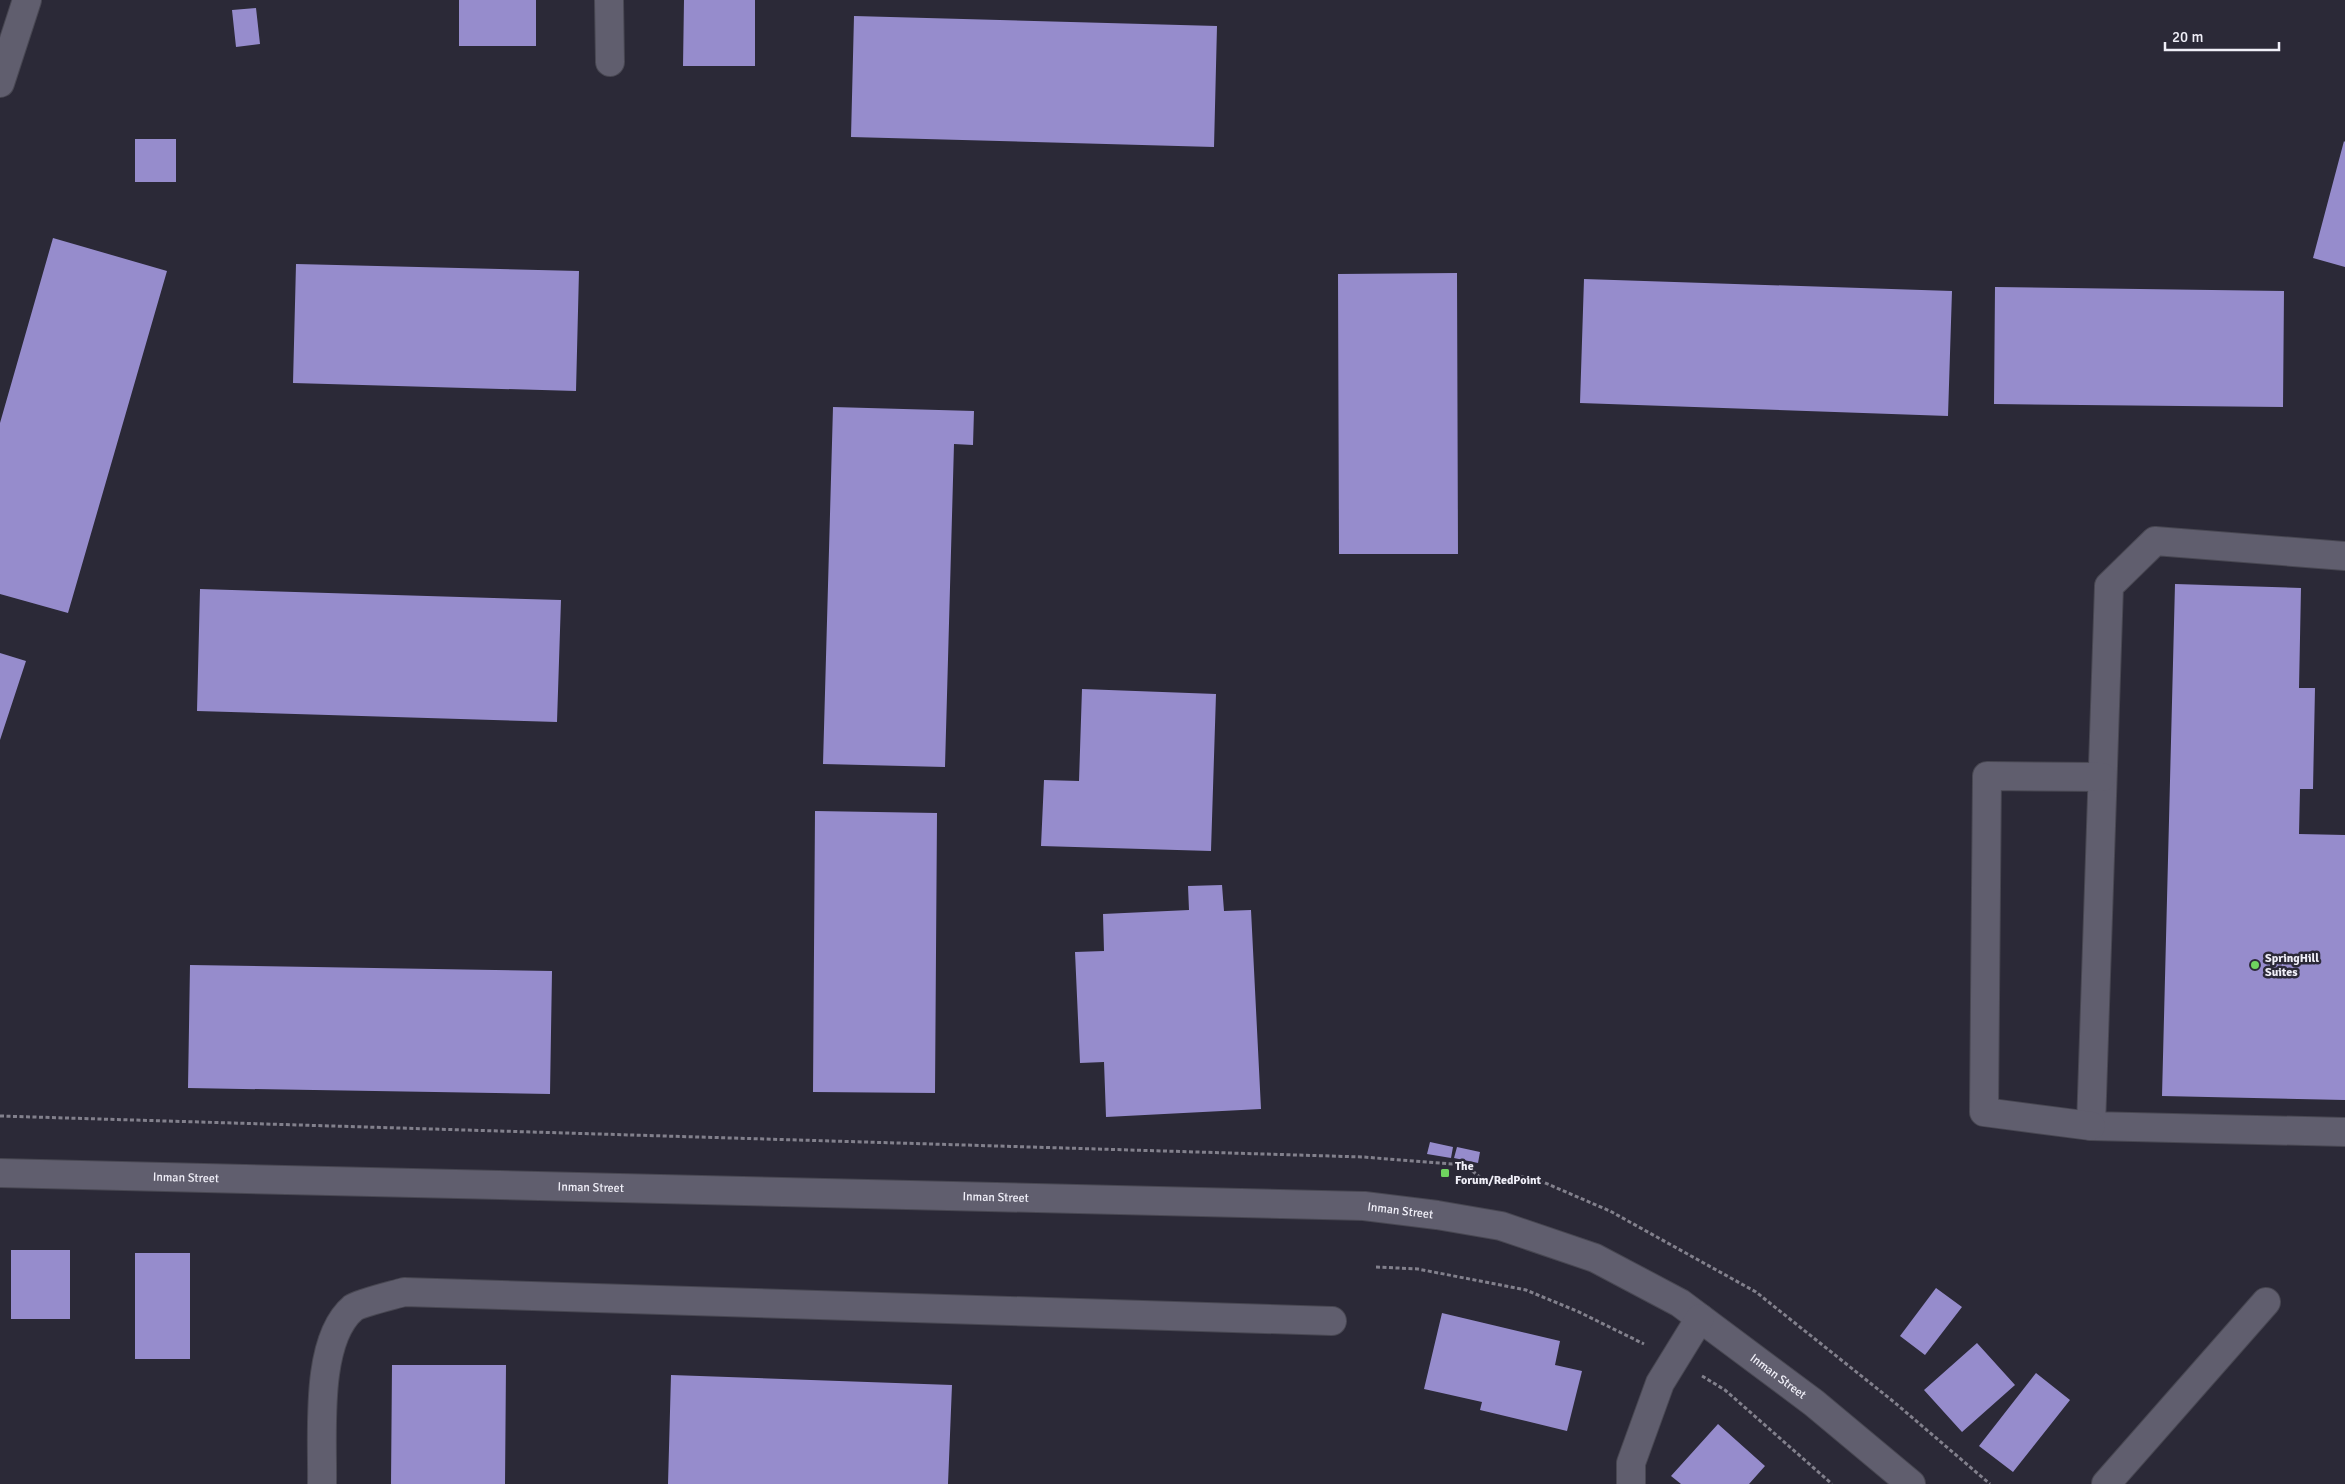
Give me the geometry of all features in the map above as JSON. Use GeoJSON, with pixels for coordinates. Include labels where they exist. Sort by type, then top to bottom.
{"type":"FeatureCollection","features":[{"type":"Feature","properties":{"kind":"street"},"geometry":{"type":"LineString","coordinates":[[0,83],[27,0]]}},
{"type":"Feature","properties":{"kind":"street"},"geometry":{"type":"LineString","coordinates":[[609,0],[610,62]]}},
{"type":"Feature","properties":{"kind":"street"},"geometry":{"type":"LineString","coordinates":[[2091,1126],[2109,586],[2155,541],[2345,556]]}},
{"type":"Feature","properties":{"kind":"street"},"geometry":{"type":"LineString","coordinates":[[2102,777],[1987,776],[1984,1112],[2091,1126],[2345,1132]]}},
{"type":"Feature","properties":{"kind":"street","name":"Inman Street"},"geometry":{"type":"LineString","coordinates":[[0,1173],[1364,1206],[1438,1215],[1501,1226],[1595,1258],[1680,1303],[1814,1403],[1911,1484]]}},
{"type":"Feature","properties":{"kind":"street"},"geometry":{"type":"LineString","coordinates":[[322,1484],[324,1370],[335,1333],[354,1308],[404,1292],[1332,1321]]}},
{"type":"Feature","properties":{"kind":"street"},"geometry":{"type":"LineString","coordinates":[[2106,1484],[2266,1302]]}},
{"type":"Feature","properties":{"kind":"street"},"geometry":{"type":"LineString","coordinates":[[1631,1484],[1631,1463],[1660,1383],[1700,1318]]}},
{"type":"Feature","properties":{"kind":"path"},"geometry":{"type":"LineString","coordinates":[[1376,1267],[1418,1269],[1526,1290],[1579,1312],[1675,1360],[1725,1390],[1832,1484]]}},
{"type":"Feature","properties":{"kind":"building"},"geometry":{"type":"Polygon","coordinates":[[[459,0],[536,0],[536,46],[459,46],[459,0]]]}},
{"type":"Feature","properties":{"kind":"building"},"geometry":{"type":"Polygon","coordinates":[[[684,0],[755,0],[755,66],[683,66],[684,0]]]}},
{"type":"Feature","properties":{"kind":"building"},"geometry":{"type":"Polygon","coordinates":[[[256,8],[260,44],[236,47],[232,10],[256,8]]]}},
{"type":"Feature","properties":{"kind":"building"},"geometry":{"type":"Polygon","coordinates":[[[854,16],[1217,26],[1214,147],[851,137],[854,16]]]}},
{"type":"Feature","properties":{"kind":"building"},"geometry":{"type":"Polygon","coordinates":[[[135,139],[176,139],[176,182],[135,182],[135,139]]]}},
{"type":"Feature","properties":{"kind":"building"},"geometry":{"type":"Polygon","coordinates":[[[2345,142],[2345,267],[2313,258],[2345,142]]]}},
{"type":"Feature","properties":{"kind":"building"},"geometry":{"type":"Polygon","coordinates":[[[53,238],[167,271],[68,613],[0,594],[0,423],[53,238]]]}},
{"type":"Feature","properties":{"kind":"building"},"geometry":{"type":"Polygon","coordinates":[[[296,264],[579,271],[576,391],[293,383],[296,264]]]}},
{"type":"Feature","properties":{"kind":"building"},"geometry":{"type":"Polygon","coordinates":[[[1457,273],[1458,554],[1339,554],[1338,274],[1457,273]]]}},
{"type":"Feature","properties":{"kind":"building"},"geometry":{"type":"Polygon","coordinates":[[[1584,279],[1952,291],[1948,416],[1580,403],[1584,279]]]}},
{"type":"Feature","properties":{"kind":"building"},"geometry":{"type":"Polygon","coordinates":[[[1995,287],[2284,291],[2283,407],[1994,404],[1995,287]]]}},
{"type":"Feature","properties":{"kind":"building"},"geometry":{"type":"Polygon","coordinates":[[[833,407],[974,411],[973,445],[954,444],[945,767],[823,764],[833,407]]]}},
{"type":"Feature","properties":{"kind":"building","name":"SpringHill Suites"},"geometry":{"type":"Polygon","coordinates":[[[2175,584],[2301,588],[2299,688],[2315,688],[2313,789],[2300,789],[2299,834],[2345,835],[2345,1100],[2162,1096],[2175,584]]]}},
{"type":"Feature","properties":{"kind":"building"},"geometry":{"type":"Polygon","coordinates":[[[200,589],[561,600],[557,722],[197,711],[200,589]]]}},
{"type":"Feature","properties":{"kind":"building"},"geometry":{"type":"Polygon","coordinates":[[[0,653],[26,661],[0,740],[0,653]]]}},
{"type":"Feature","properties":{"kind":"building"},"geometry":{"type":"Polygon","coordinates":[[[1082,689],[1216,694],[1211,851],[1041,846],[1044,780],[1079,781],[1082,689]]]}},
{"type":"Feature","properties":{"kind":"building"},"geometry":{"type":"Polygon","coordinates":[[[815,811],[937,813],[935,1093],[813,1092],[815,811]]]}},
{"type":"Feature","properties":{"kind":"building"},"geometry":{"type":"Polygon","coordinates":[[[1222,885],[1224,911],[1251,910],[1261,1109],[1106,1117],[1104,1062],[1080,1063],[1075,952],[1104,951],[1103,914],[1189,910],[1188,886],[1222,885]]]}},
{"type":"Feature","properties":{"kind":"building"},"geometry":{"type":"Polygon","coordinates":[[[190,965],[552,971],[550,1094],[188,1088],[190,965]]]}},
{"type":"Feature","properties":{"kind":"building"},"geometry":{"type":"Polygon","coordinates":[[[1430,1142],[1453,1147],[1451,1158],[1427,1154],[1430,1142]]]}},
{"type":"Feature","properties":{"kind":"building"},"geometry":{"type":"Polygon","coordinates":[[[1457,1147],[1480,1152],[1478,1163],[1454,1158],[1457,1147]]]}},
{"type":"Feature","properties":{"kind":"building"},"geometry":{"type":"Polygon","coordinates":[[[11,1250],[70,1250],[70,1319],[11,1319],[11,1250]]]}},
{"type":"Feature","properties":{"kind":"building"},"geometry":{"type":"Polygon","coordinates":[[[135,1253],[190,1253],[190,1359],[135,1359],[135,1253]]]}},
{"type":"Feature","properties":{"kind":"building"},"geometry":{"type":"Polygon","coordinates":[[[1936,1288],[1962,1307],[1925,1355],[1900,1336],[1936,1288]]]}},
{"type":"Feature","properties":{"kind":"building"},"geometry":{"type":"Polygon","coordinates":[[[1442,1313],[1560,1341],[1555,1365],[1582,1371],[1567,1431],[1480,1410],[1482,1402],[1424,1389],[1442,1313]]]}},
{"type":"Feature","properties":{"kind":"building"},"geometry":{"type":"Polygon","coordinates":[[[1977,1343],[2015,1385],[1962,1432],[1924,1390],[1977,1343]]]}},
{"type":"Feature","properties":{"kind":"building"},"geometry":{"type":"Polygon","coordinates":[[[392,1365],[506,1365],[505,1484],[391,1484],[392,1365]]]}},
{"type":"Feature","properties":{"kind":"building"},"geometry":{"type":"Polygon","coordinates":[[[2036,1373],[2070,1400],[2013,1472],[1979,1446],[2036,1373]]]}},
{"type":"Feature","properties":{"kind":"building"},"geometry":{"type":"Polygon","coordinates":[[[671,1375],[952,1385],[948,1484],[668,1484],[671,1375]]]}},
{"type":"Feature","properties":{"kind":"building"},"geometry":{"type":"Polygon","coordinates":[[[1718,1424],[1765,1466],[1749,1484],[1681,1484],[1671,1476],[1718,1424]]]}},
{"type":"Feature","properties":{"kind":"place","name":"SpringHill Suites"},"geometry":{"type":"Point","coordinates":[2255,965]}},
{"type":"Feature","properties":{"kind":"place","name":"The Forum/RedPoint"},"geometry":{"type":"Point","coordinates":[1445,1173]}}]}
